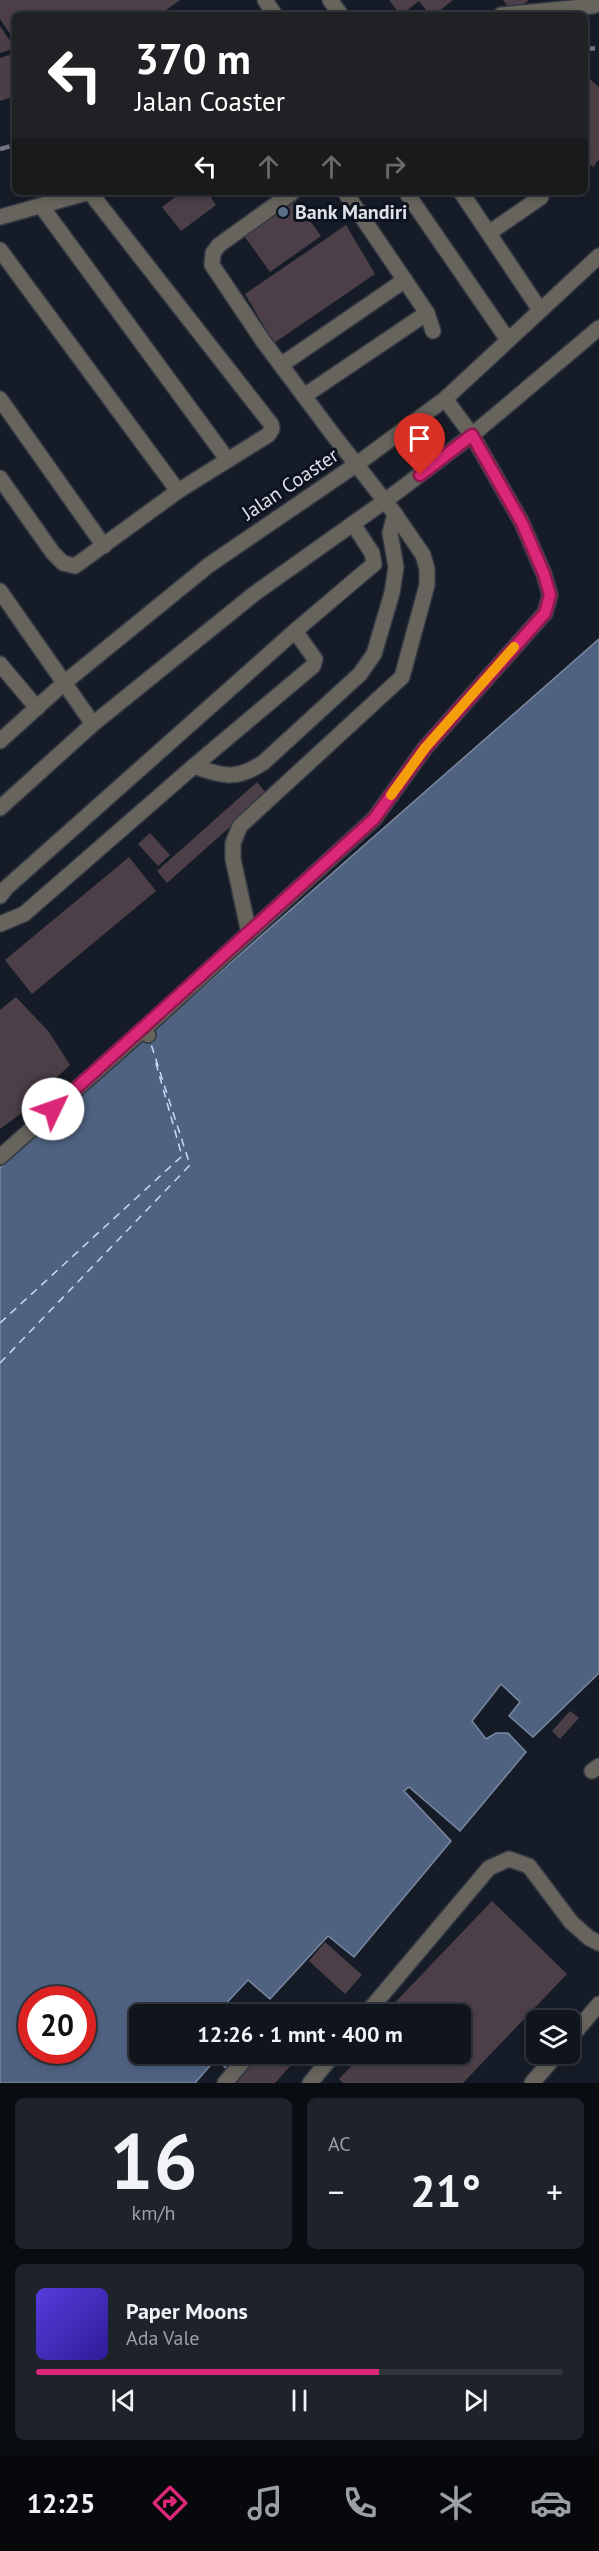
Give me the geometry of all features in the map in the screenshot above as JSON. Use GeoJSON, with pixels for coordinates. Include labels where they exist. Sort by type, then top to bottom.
{"type":"FeatureCollection","features":[{"type":"Feature","properties":{"kind":"lane"},"geometry":{"type":"LineString","coordinates":[[532,12],[593,6],[599,3]]}},
{"type":"Feature","properties":{"kind":"lane"},"geometry":{"type":"LineString","coordinates":[[0,217],[80,195]]}},
{"type":"Feature","properties":{"kind":"lane"},"geometry":{"type":"LineString","coordinates":[[0,478],[53,553],[63,563],[75,566],[178,490],[268,435],[272,429],[271,424],[92,195]]}},
{"type":"Feature","properties":{"kind":"lane"},"geometry":{"type":"LineString","coordinates":[[249,933],[233,860],[233,843],[240,826],[394,687],[402,677],[408,663],[427,585],[427,569],[423,555],[395,514],[281,365],[215,272],[211,258],[219,245],[289,195]]}},
{"type":"Feature","properties":{"kind":"lane"},"geometry":{"type":"LineString","coordinates":[[347,195],[428,314],[433,331]]}},
{"type":"Feature","properties":{"kind":"lane"},"geometry":{"type":"LineString","coordinates":[[408,195],[508,340]]}},
{"type":"Feature","properties":{"kind":"lane"},"geometry":{"type":"LineString","coordinates":[[463,195],[540,309]]}},
{"type":"Feature","properties":{"kind":"lane"},"geometry":{"type":"LineString","coordinates":[[489,233],[530,207],[541,195]]}},
{"type":"Feature","properties":{"kind":"lane"},"geometry":{"type":"LineString","coordinates":[[42,207],[227,459]]}},
{"type":"Feature","properties":{"kind":"lane"},"geometry":{"type":"LineString","coordinates":[[0,250],[178,490]]}},
{"type":"Feature","properties":{"kind":"lane","name":"Jalan Coaster"},"geometry":{"type":"LineString","coordinates":[[0,741],[64,683],[209,565],[357,464],[445,399],[599,256]]}},
{"type":"Feature","properties":{"kind":"lane"},"geometry":{"type":"LineString","coordinates":[[281,365],[405,280]]}},
{"type":"Feature","properties":{"kind":"lane"},"geometry":{"type":"LineString","coordinates":[[304,396],[428,314]]}},
{"type":"Feature","properties":{"kind":"lane"},"geometry":{"type":"LineString","coordinates":[[0,808],[93,724],[254,594],[385,501],[472,435],[599,328]]}},
{"type":"Feature","properties":{"kind":"lane"},"geometry":{"type":"LineString","coordinates":[[0,399],[104,546]]}},
{"type":"Feature","properties":{"kind":"lane"},"geometry":{"type":"LineString","coordinates":[[0,1157],[145,1032],[374,819],[425,748],[545,613],[550,595],[544,574],[522,523],[472,435],[445,399]]}},
{"type":"Feature","properties":{"kind":"lane"},"geometry":{"type":"LineString","coordinates":[[194,766],[222,775],[249,772],[264,762],[360,674],[374,654],[392,593],[396,567],[390,533],[395,514]]}},
{"type":"Feature","properties":{"kind":"lane"},"geometry":{"type":"LineString","coordinates":[[0,896],[6,888],[129,777],[374,564],[372,553],[353,524]]}},
{"type":"Feature","properties":{"kind":"lane"},"geometry":{"type":"LineString","coordinates":[[0,591],[93,724]]}},
{"type":"Feature","properties":{"kind":"lane"},"geometry":{"type":"LineString","coordinates":[[0,924],[24,914],[313,666],[315,658],[295,631]]}},
{"type":"Feature","properties":{"kind":"lane"},"geometry":{"type":"LineString","coordinates":[[0,664],[37,708]]}},
{"type":"Feature","properties":{"kind":"lane"},"geometry":{"type":"LineString","coordinates":[[374,2004],[489,1868],[509,1859],[529,1866],[571,1922],[589,1938],[599,1943]]}},
{"type":"Feature","properties":{"kind":"lane"},"geometry":{"type":"LineString","coordinates":[[580,2026],[599,2004]]}},
{"type":"Feature","properties":{"kind":"lane"},"geometry":{"type":"LineString","coordinates":[[225,2083],[241,2064]]}},
{"type":"Feature","properties":{"kind":"lane"},"geometry":{"type":"LineString","coordinates":[[310,2083],[326,2064]]}},
{"type":"Feature","properties":{"kind":"lane"},"geometry":{"type":"LineString","coordinates":[[532,2083],[548,2064]]}},
{"type":"Feature","properties":{"kind":"water"},"geometry":{"type":"Polygon","coordinates":[[[599,639],[599,1673],[533,1737],[509,1716],[520,1702],[501,1684],[472,1721],[486,1739],[496,1733],[508,1733],[526,1752],[460,1831],[409,1787],[404,1791],[451,1841],[354,1957],[328,1936],[270,1999],[248,1980],[226,2004],[129,2004],[129,2064],[212,2064],[195,2083],[0,2083],[0,1168],[599,639]]]}},
{"type":"Feature","properties":{"kind":"water"},"geometry":{"type":"Polygon","coordinates":[[[221,2064],[233,2065],[228,2070],[221,2064]]]}},
{"type":"Feature","properties":{"kind":"building"},"geometry":{"type":"Polygon","coordinates":[[[0,0],[180,0],[163,12],[12,12],[12,37],[0,19],[0,0]]]}},
{"type":"Feature","properties":{"kind":"building"},"geometry":{"type":"Polygon","coordinates":[[[389,0],[453,0],[438,12],[428,12],[419,1],[405,12],[399,12],[389,0]]]}},
{"type":"Feature","properties":{"kind":"building"},"geometry":{"type":"Polygon","coordinates":[[[503,0],[529,0],[514,12],[503,0]]]}},
{"type":"Feature","properties":{"kind":"building"},"geometry":{"type":"Polygon","coordinates":[[[0,26],[12,44],[12,49],[0,53],[0,26]]]}},
{"type":"Feature","properties":{"kind":"building"},"geometry":{"type":"Polygon","coordinates":[[[12,54],[12,97],[0,101],[0,58],[12,54]]]}},
{"type":"Feature","properties":{"kind":"building"},"geometry":{"type":"Polygon","coordinates":[[[588,78],[599,87],[599,159],[593,167],[588,163],[588,78]]]}},
{"type":"Feature","properties":{"kind":"building"},"geometry":{"type":"Polygon","coordinates":[[[178,195],[209,195],[216,205],[181,231],[162,207],[178,195]]]}},
{"type":"Feature","properties":{"kind":"building"},"geometry":{"type":"Polygon","coordinates":[[[292,195],[321,236],[270,272],[240,230],[292,195]]]}},
{"type":"Feature","properties":{"kind":"building"},"geometry":{"type":"Polygon","coordinates":[[[346,225],[375,274],[274,343],[245,294],[346,225]]]}},
{"type":"Feature","properties":{"kind":"building"},"geometry":{"type":"Polygon","coordinates":[[[257,782],[267,794],[167,883],[157,871],[257,782]]]}},
{"type":"Feature","properties":{"kind":"building"},"geometry":{"type":"Polygon","coordinates":[[[150,833],[170,855],[158,866],[138,844],[150,833]]]}},
{"type":"Feature","properties":{"kind":"building"},"geometry":{"type":"Polygon","coordinates":[[[129,857],[156,891],[32,994],[5,960],[129,857]]]}},
{"type":"Feature","properties":{"kind":"building"},"geometry":{"type":"Polygon","coordinates":[[[16,997],[49,1032],[70,1065],[21,1111],[23,1112],[0,1129],[0,1010],[16,997]]]}},
{"type":"Feature","properties":{"kind":"building"},"geometry":{"type":"Polygon","coordinates":[[[570,1711],[579,1718],[560,1739],[552,1731],[570,1711]]]}},
{"type":"Feature","properties":{"kind":"building"},"geometry":{"type":"Polygon","coordinates":[[[492,1901],[567,1974],[533,2010],[526,2010],[526,2017],[463,2083],[343,2083],[339,2079],[353,2064],[471,2064],[471,2004],[394,2004],[492,1901]]]}},
{"type":"Feature","properties":{"kind":"building"},"geometry":{"type":"Polygon","coordinates":[[[325,1942],[362,1975],[345,1994],[309,1961],[325,1942]]]}},
{"type":"Feature","properties":{"kind":"building"},"geometry":{"type":"Polygon","coordinates":[[[248,2064],[292,2064],[275,2083],[230,2083],[248,2064]]]}},
{"type":"Feature","properties":{"kind":"ferry route"},"geometry":{"type":"LineString","coordinates":[[0,1363],[190,1165],[150,1041]]}},
{"type":"Feature","properties":{"kind":"ferry route"},"geometry":{"type":"LineString","coordinates":[[0,1323],[182,1156],[155,1060]]}},
{"type":"Feature","properties":{"kind":"railway"},"geometry":{"type":"LineString","coordinates":[[588,49],[599,48]]}},
{"type":"Feature","properties":{"kind":"railway"},"geometry":{"type":"LineString","coordinates":[[0,149],[12,146]]}},
{"type":"Feature","properties":{"kind":"slow traffic"},"geometry":{"type":"LineString","coordinates":[[391,795],[425,748],[514,647]]}},
{"type":"Feature","properties":{"kind":"place","name":"Bank Mandiri"},"geometry":{"type":"Point","coordinates":[283,212]}},
{"type":"Feature","properties":{"kind":"route"},"geometry":{"type":"LineString","coordinates":[[53,1109],[374,819],[425,748],[545,613],[550,595],[544,574],[522,523],[472,435],[420,475]]}}]}
